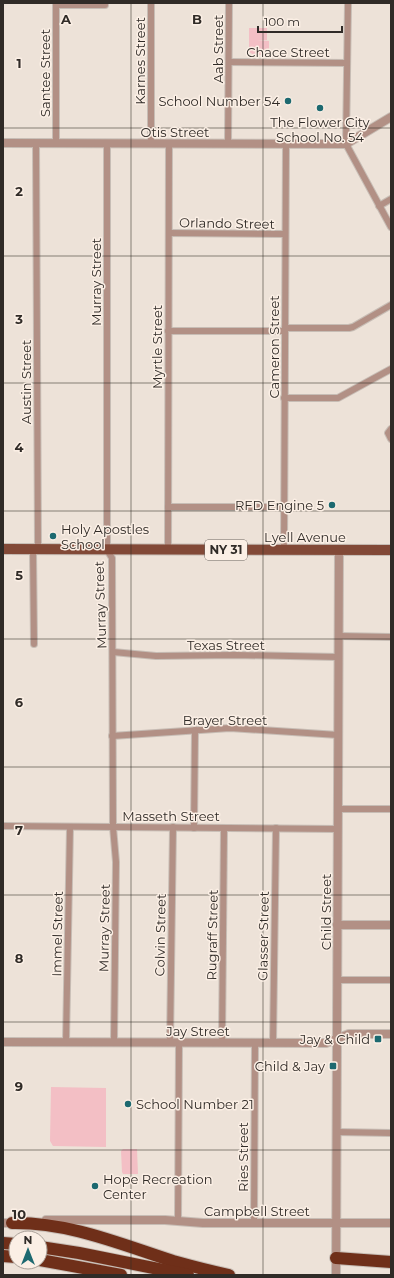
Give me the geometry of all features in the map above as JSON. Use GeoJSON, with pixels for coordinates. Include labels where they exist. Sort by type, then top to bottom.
{"type":"FeatureCollection","features":[{"type":"Feature","properties":{"kind":"highway"},"geometry":{"type":"LineString","coordinates":[[8,1223],[42,1224],[79,1231],[181,1263],[229,1275]]}},
{"type":"Feature","properties":{"kind":"highway"},"geometry":{"type":"LineString","coordinates":[[48,1248],[188,1275]]}},
{"type":"Feature","properties":{"kind":"highway"},"geometry":{"type":"LineString","coordinates":[[48,1261],[121,1275]]}},
{"type":"Feature","properties":{"kind":"highway"},"geometry":{"type":"LineString","coordinates":[[336,1261],[391,1262]]}},
{"type":"Feature","properties":{"kind":"main road","name":"Lyell Avenue"},"geometry":{"type":"LineString","coordinates":[[3,549],[391,550]]}},
{"type":"Feature","properties":{"kind":"street","name":"Karnes Street"},"geometry":{"type":"LineString","coordinates":[[151,3],[151,144]]}},
{"type":"Feature","properties":{"kind":"street","name":"Aab Street"},"geometry":{"type":"LineString","coordinates":[[228,144],[229,3]]}},
{"type":"Feature","properties":{"kind":"street"},"geometry":{"type":"LineString","coordinates":[[348,3],[346,144],[391,227]]}},
{"type":"Feature","properties":{"kind":"street"},"geometry":{"type":"LineString","coordinates":[[56,4],[105,5]]}},
{"type":"Feature","properties":{"kind":"street","name":"Santee Street"},"geometry":{"type":"LineString","coordinates":[[56,4],[56,144]]}},
{"type":"Feature","properties":{"kind":"street","name":"Chace Street"},"geometry":{"type":"LineString","coordinates":[[229,62],[347,63]]}},
{"type":"Feature","properties":{"kind":"street"},"geometry":{"type":"LineString","coordinates":[[346,144],[391,117]]}},
{"type":"Feature","properties":{"kind":"street","name":"Otis Street"},"geometry":{"type":"LineString","coordinates":[[3,143],[346,144]]}},
{"type":"Feature","properties":{"kind":"street","name":"Austin Street"},"geometry":{"type":"LineString","coordinates":[[34,644],[36,143]]}},
{"type":"Feature","properties":{"kind":"street","name":"Murray Street"},"geometry":{"type":"LineString","coordinates":[[107,144],[107,550],[112,558],[113,827],[116,862],[114,1042]]}},
{"type":"Feature","properties":{"kind":"street","name":"Myrtle Street"},"geometry":{"type":"LineString","coordinates":[[168,550],[169,144]]}},
{"type":"Feature","properties":{"kind":"street","name":"Cameron Street"},"geometry":{"type":"LineString","coordinates":[[284,550],[286,144]]}},
{"type":"Feature","properties":{"kind":"street"},"geometry":{"type":"LineString","coordinates":[[379,206],[391,199]]}},
{"type":"Feature","properties":{"kind":"street","name":"Orlando Street"},"geometry":{"type":"LineString","coordinates":[[169,234],[285,234]]}},
{"type":"Feature","properties":{"kind":"street"},"geometry":{"type":"LineString","coordinates":[[168,331],[349,328],[391,305]]}},
{"type":"Feature","properties":{"kind":"street"},"geometry":{"type":"LineString","coordinates":[[284,398],[338,398],[391,369]]}},
{"type":"Feature","properties":{"kind":"street"},"geometry":{"type":"LineString","coordinates":[[391,429],[388,432],[391,439]]}},
{"type":"Feature","properties":{"kind":"street"},"geometry":{"type":"LineString","coordinates":[[168,507],[284,507]]}},
{"type":"Feature","properties":{"kind":"street","name":"Child Street"},"geometry":{"type":"LineString","coordinates":[[336,1275],[339,550]]}},
{"type":"Feature","properties":{"kind":"street"},"geometry":{"type":"LineString","coordinates":[[338,636],[391,637]]}},
{"type":"Feature","properties":{"kind":"street","name":"Texas Street"},"geometry":{"type":"LineString","coordinates":[[113,652],[156,656],[236,655],[338,657]]}},
{"type":"Feature","properties":{"kind":"street","name":"Brayer Street"},"geometry":{"type":"LineString","coordinates":[[112,736],[230,728],[338,735]]}},
{"type":"Feature","properties":{"kind":"street"},"geometry":{"type":"LineString","coordinates":[[194,828],[195,730]]}},
{"type":"Feature","properties":{"kind":"street"},"geometry":{"type":"LineString","coordinates":[[338,809],[391,809]]}},
{"type":"Feature","properties":{"kind":"street","name":"Masseth Street"},"geometry":{"type":"LineString","coordinates":[[3,826],[338,829]]}},
{"type":"Feature","properties":{"kind":"street","name":"Immel Street"},"geometry":{"type":"LineString","coordinates":[[66,1042],[70,827]]}},
{"type":"Feature","properties":{"kind":"street","name":"Colvin Street"},"geometry":{"type":"LineString","coordinates":[[170,1043],[173,827]]}},
{"type":"Feature","properties":{"kind":"street","name":"Rugraff Street"},"geometry":{"type":"LineString","coordinates":[[222,1043],[224,828]]}},
{"type":"Feature","properties":{"kind":"street","name":"Glasser Street"},"geometry":{"type":"LineString","coordinates":[[273,1043],[276,828]]}},
{"type":"Feature","properties":{"kind":"street"},"geometry":{"type":"LineString","coordinates":[[338,925],[391,925]]}},
{"type":"Feature","properties":{"kind":"street"},"geometry":{"type":"LineString","coordinates":[[337,980],[391,980]]}},
{"type":"Feature","properties":{"kind":"street","name":"Jay Street"},"geometry":{"type":"LineString","coordinates":[[3,1042],[326,1043],[348,1034],[391,1034]]}},
{"type":"Feature","properties":{"kind":"street"},"geometry":{"type":"LineString","coordinates":[[178,1221],[179,1043]]}},
{"type":"Feature","properties":{"kind":"street","name":"Ries Street"},"geometry":{"type":"LineString","coordinates":[[254,1223],[255,1043]]}},
{"type":"Feature","properties":{"kind":"street"},"geometry":{"type":"LineString","coordinates":[[337,1132],[391,1132]]}},
{"type":"Feature","properties":{"kind":"street","name":"Campbell Street"},"geometry":{"type":"LineString","coordinates":[[8,1223],[53,1220],[178,1221],[203,1223],[391,1223]]}},
{"type":"Feature","properties":{"kind":"shaded area"},"geometry":{"type":"Polygon","coordinates":[[[249,28],[267,28],[267,40],[257,40],[269,41],[269,55],[254,55],[249,52],[249,28]]]}},
{"type":"Feature","properties":{"kind":"shaded area"},"geometry":{"type":"Polygon","coordinates":[[[51,1087],[106,1088],[106,1147],[53,1146],[50,1141],[51,1087]]]}},
{"type":"Feature","properties":{"kind":"shaded area"},"geometry":{"type":"Polygon","coordinates":[[[123,1149],[137,1149],[138,1174],[123,1174],[121,1151],[123,1149]]]}},
{"type":"Feature","properties":{"kind":"place","name":"School Number 54"},"geometry":{"type":"Point","coordinates":[288,101]}},
{"type":"Feature","properties":{"kind":"place","name":"The Flower City School No. 54"},"geometry":{"type":"Point","coordinates":[320,108]}},
{"type":"Feature","properties":{"kind":"place","name":"RFD Engine 5"},"geometry":{"type":"Point","coordinates":[332,505]}},
{"type":"Feature","properties":{"kind":"place","name":"Holy Apostles School"},"geometry":{"type":"Point","coordinates":[53,536]}},
{"type":"Feature","properties":{"kind":"place","name":"Jay & Child"},"geometry":{"type":"Point","coordinates":[378,1039]}},
{"type":"Feature","properties":{"kind":"place","name":"Child & Jay"},"geometry":{"type":"Point","coordinates":[333,1066]}},
{"type":"Feature","properties":{"kind":"place","name":"School Number 21"},"geometry":{"type":"Point","coordinates":[128,1104]}},
{"type":"Feature","properties":{"kind":"place","name":"Hope Recreation Center"},"geometry":{"type":"Point","coordinates":[95,1186]}}]}
